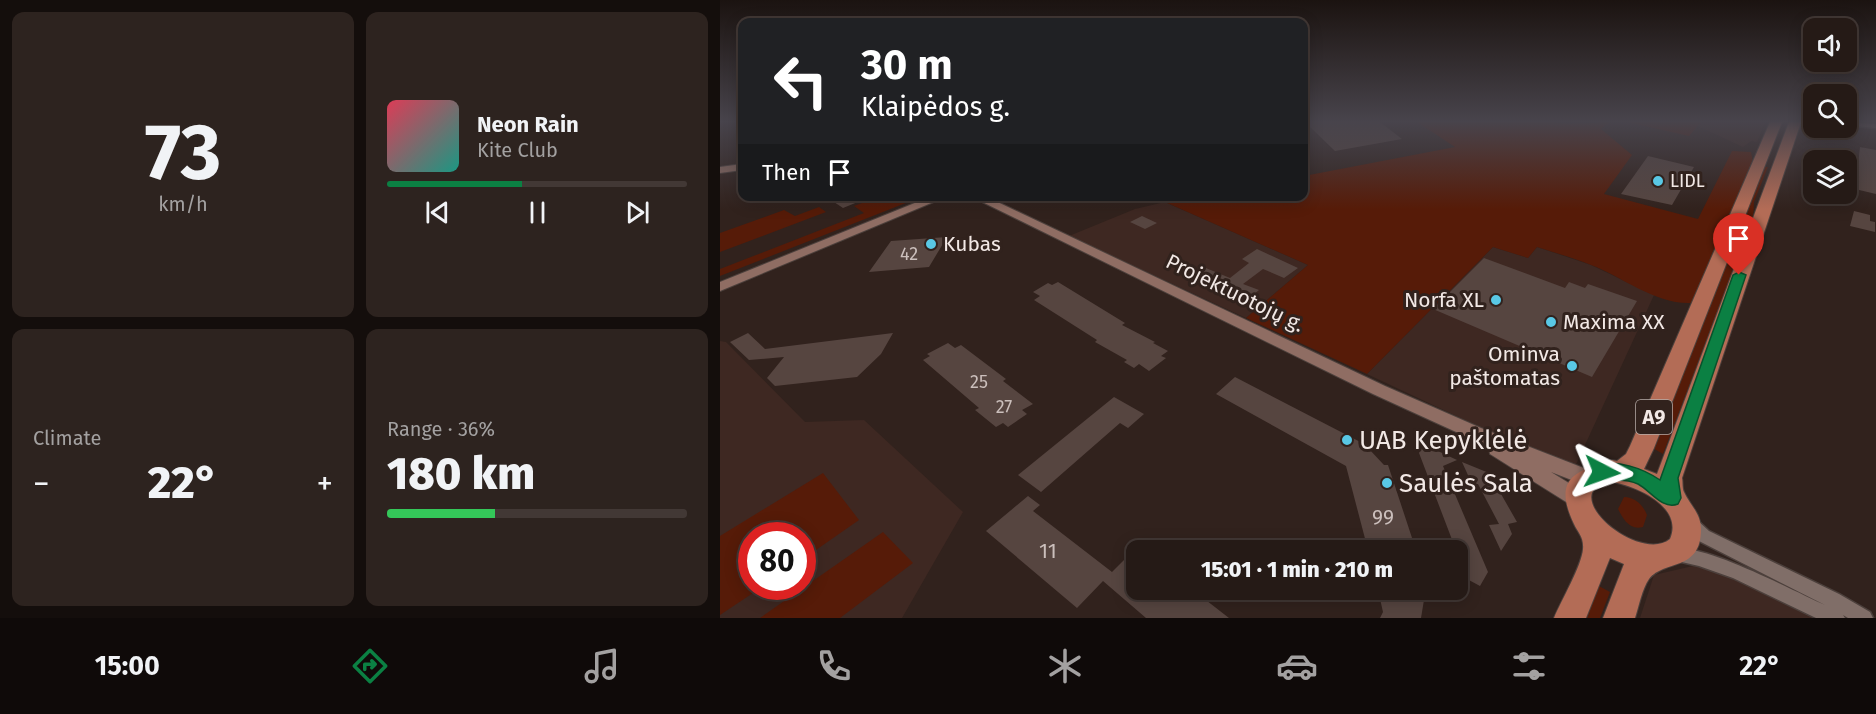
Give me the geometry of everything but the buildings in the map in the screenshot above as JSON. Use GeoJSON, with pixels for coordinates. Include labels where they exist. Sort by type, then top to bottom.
{"type":"FeatureCollection","features":[{"type":"Feature","properties":{"kind":"highway","name":"A9"},"geometry":{"type":"LineString","coordinates":[[1678,508],[1669,478],[1773,151]]}},
{"type":"Feature","properties":{"kind":"highway","name":"A9"},"geometry":{"type":"LineString","coordinates":[[1622,472],[1635,461],[1642,448],[1777,151]]}},
{"type":"Feature","properties":{"kind":"highway"},"geometry":{"type":"LineString","coordinates":[[1619,618],[1636,573],[1662,556],[1680,549],[1687,535],[1678,508],[1643,478],[1622,472],[1602,472],[1583,489],[1583,517],[1597,534],[1628,554],[1662,556]]}},
{"type":"Feature","properties":{"kind":"highway"},"geometry":{"type":"LineString","coordinates":[[1570,618],[1598,551],[1597,534]]}},
{"type":"Feature","properties":{"kind":"main road"},"geometry":{"type":"LineString","coordinates":[[720,170],[738,168]]}},
{"type":"Feature","properties":{"kind":"main road"},"geometry":{"type":"LineString","coordinates":[[720,287],[932,201]]}},
{"type":"Feature","properties":{"kind":"main road","name":"Projektuotojų g."},"geometry":{"type":"LineString","coordinates":[[985,201],[1379,390],[1474,433],[1583,489]]}},
{"type":"Feature","properties":{"kind":"street"},"geometry":{"type":"LineString","coordinates":[[1678,508],[1704,536],[1833,600],[1864,618]]}},
{"type":"Feature","properties":{"kind":"street"},"geometry":{"type":"LineString","coordinates":[[1662,556],[1697,557],[1836,618]]}},
{"type":"Feature","properties":{"kind":"shaded area"},"geometry":{"type":"Polygon","coordinates":[[[1435,151],[1627,151],[1632,155],[1604,194],[1698,219],[1732,151],[1751,152],[1753,162],[1692,303],[1666,300],[1591,265],[1537,247],[1528,258],[1493,247],[1367,374],[1246,318],[1308,265],[1165,202],[1308,201],[1308,175],[1435,151]]]}},
{"type":"Feature","properties":{"kind":"shaded area"},"geometry":{"type":"Polygon","coordinates":[[[1763,167],[1768,167],[1754,202],[1753,220],[1663,454],[1651,447],[1763,167]]]}},
{"type":"Feature","properties":{"kind":"shaded area"},"geometry":{"type":"Polygon","coordinates":[[[867,201],[911,201],[720,276],[720,269],[864,213],[854,206],[867,201]]]}},
{"type":"Feature","properties":{"kind":"shaded area"},"geometry":{"type":"Polygon","coordinates":[[[1165,202],[1308,265],[1246,318],[1069,236],[1135,209],[1165,202]]]}},
{"type":"Feature","properties":{"kind":"shaded area"},"geometry":{"type":"Polygon","coordinates":[[[819,207],[826,212],[720,252],[720,233],[784,210],[795,216],[819,207]]]}},
{"type":"Feature","properties":{"kind":"shaded area"},"geometry":{"type":"Polygon","coordinates":[[[1493,247],[1528,258],[1537,247],[1591,265],[1654,295],[1573,471],[1367,374],[1493,247]]]}},
{"type":"Feature","properties":{"kind":"shaded area"},"geometry":{"type":"Polygon","coordinates":[[[720,341],[726,342],[805,422],[864,420],[963,512],[902,618],[720,618],[720,341]]]}},
{"type":"Feature","properties":{"kind":"shaded area"},"geometry":{"type":"Polygon","coordinates":[[[823,473],[859,520],[816,550],[816,522],[743,522],[823,473]]]}},
{"type":"Feature","properties":{"kind":"shaded area"},"geometry":{"type":"Polygon","coordinates":[[[1624,497],[1635,500],[1643,508],[1647,515],[1643,527],[1631,526],[1622,517],[1618,509],[1624,497]]]}},
{"type":"Feature","properties":{"kind":"shaded area"},"geometry":{"type":"Polygon","coordinates":[[[738,525],[738,600],[742,600],[720,615],[720,536],[738,525]]]}},
{"type":"Feature","properties":{"kind":"shaded area"},"geometry":{"type":"Polygon","coordinates":[[[883,532],[913,563],[840,618],[760,618],[786,600],[816,600],[816,579],[883,532]]]}},
{"type":"Feature","properties":{"kind":"shaded area"},"geometry":{"type":"Polygon","coordinates":[[[1723,559],[1847,618],[1640,618],[1654,575],[1723,559]]]}},
{"type":"Feature","properties":{"kind":"shaded area"},"geometry":{"type":"Polygon","coordinates":[[[1597,585],[1610,592],[1600,618],[1583,618],[1597,585]]]}},
{"type":"Feature","properties":{"kind":"place","name":"LIDL"},"geometry":{"type":"Point","coordinates":[1658,181]}},
{"type":"Feature","properties":{"kind":"place","name":"Kubas"},"geometry":{"type":"Point","coordinates":[931,244]}},
{"type":"Feature","properties":{"kind":"place","name":"Norfa XL"},"geometry":{"type":"Point","coordinates":[1496,300]}},
{"type":"Feature","properties":{"kind":"place","name":"Maxima XX"},"geometry":{"type":"Point","coordinates":[1551,322]}},
{"type":"Feature","properties":{"kind":"place","name":"Ominva paštomatas"},"geometry":{"type":"Point","coordinates":[1572,366]}},
{"type":"Feature","properties":{"kind":"place","name":"UAB Kepyklėlė"},"geometry":{"type":"Point","coordinates":[1347,440]}},
{"type":"Feature","properties":{"kind":"place","name":"Saulės Sala"},"geometry":{"type":"Point","coordinates":[1387,483]}},
{"type":"Feature","properties":{"kind":"route"},"geometry":{"type":"LineString","coordinates":[[1602,472],[1622,472],[1643,478],[1663,490],[1671,498],[1669,478],[1739,275]]}}]}
